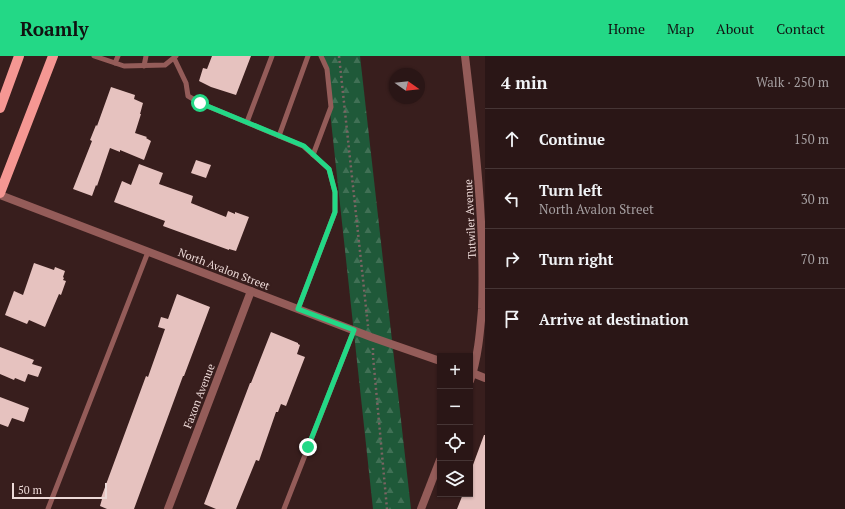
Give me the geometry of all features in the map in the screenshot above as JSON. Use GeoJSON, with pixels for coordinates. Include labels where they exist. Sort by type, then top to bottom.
{"type":"FeatureCollection","features":[{"type":"Feature","properties":{"kind":"main road"},"geometry":{"type":"LineString","coordinates":[[0,108],[19,56]]}},
{"type":"Feature","properties":{"kind":"main road"},"geometry":{"type":"LineString","coordinates":[[0,194],[53,56]]}},
{"type":"Feature","properties":{"kind":"street","name":"Tutwiler Avenue"},"geometry":{"type":"LineString","coordinates":[[465,56],[482,172],[484,278],[480,332],[473,365]]}},
{"type":"Feature","properties":{"kind":"street","name":"North Avalon Street"},"geometry":{"type":"LineString","coordinates":[[0,194],[298,309],[437,360]]}},
{"type":"Feature","properties":{"kind":"street","name":"Faxon Avenue"},"geometry":{"type":"LineString","coordinates":[[168,509],[251,291]]}},
{"type":"Feature","properties":{"kind":"street"},"geometry":{"type":"LineString","coordinates":[[473,375],[485,378]]}},
{"type":"Feature","properties":{"kind":"street"},"geometry":{"type":"LineString","coordinates":[[421,509],[440,461]]}},
{"type":"Feature","properties":{"kind":"lane"},"geometry":{"type":"LineString","coordinates":[[94,56],[124,66],[165,65],[175,57],[186,83],[188,96],[200,103],[304,146],[329,169],[335,192],[335,212],[298,309]]}},
{"type":"Feature","properties":{"kind":"lane"},"geometry":{"type":"LineString","coordinates":[[115,63],[118,56]]}},
{"type":"Feature","properties":{"kind":"lane"},"geometry":{"type":"LineString","coordinates":[[144,66],[146,56]]}},
{"type":"Feature","properties":{"kind":"lane"},"geometry":{"type":"LineString","coordinates":[[247,122],[272,56]]}},
{"type":"Feature","properties":{"kind":"lane"},"geometry":{"type":"LineString","coordinates":[[279,136],[308,56]]}},
{"type":"Feature","properties":{"kind":"lane"},"geometry":{"type":"LineString","coordinates":[[313,155],[331,107],[327,69],[321,56]]}},
{"type":"Feature","properties":{"kind":"lane"},"geometry":{"type":"LineString","coordinates":[[48,509],[148,252]]}},
{"type":"Feature","properties":{"kind":"lane"},"geometry":{"type":"LineString","coordinates":[[284,509],[354,330]]}},
{"type":"Feature","properties":{"kind":"path"},"geometry":{"type":"LineString","coordinates":[[339,56],[367,325]]}},
{"type":"Feature","properties":{"kind":"path"},"geometry":{"type":"LineString","coordinates":[[374,351],[372,356],[387,509]]}},
{"type":"Feature","properties":{"kind":"green space"},"geometry":{"type":"Polygon","coordinates":[[[324,56],[360,56],[411,509],[373,509],[324,56]]]}},
{"type":"Feature","properties":{"kind":"building"},"geometry":{"type":"Polygon","coordinates":[[[212,56],[251,56],[236,95],[211,87],[199,81],[203,68],[207,69],[212,56]]]}},
{"type":"Feature","properties":{"kind":"building"},"geometry":{"type":"Polygon","coordinates":[[[111,87],[135,95],[134,99],[143,103],[135,133],[147,137],[146,138],[151,141],[144,160],[120,150],[120,152],[110,148],[92,196],[73,189],[111,87]]]}},
{"type":"Feature","properties":{"kind":"building"},"geometry":{"type":"Polygon","coordinates":[[[196,160],[211,165],[206,178],[191,173],[196,160]]]}},
{"type":"Feature","properties":{"kind":"building"},"geometry":{"type":"Polygon","coordinates":[[[139,164],[163,173],[159,184],[193,196],[191,203],[226,217],[228,211],[249,217],[236,251],[229,250],[163,226],[165,221],[114,202],[122,181],[131,185],[139,164]]]}},
{"type":"Feature","properties":{"kind":"building"},"geometry":{"type":"Polygon","coordinates":[[[34,263],[54,270],[55,267],[65,271],[63,280],[66,281],[61,295],[59,294],[45,327],[29,320],[27,324],[5,315],[14,291],[23,295],[34,263]]]}},
{"type":"Feature","properties":{"kind":"building"},"geometry":{"type":"Polygon","coordinates":[[[177,294],[210,307],[134,509],[107,509],[100,506],[101,498],[165,329],[158,327],[161,317],[168,319],[177,294]]]}},
{"type":"Feature","properties":{"kind":"building"},"geometry":{"type":"Polygon","coordinates":[[[271,332],[298,343],[300,345],[297,354],[305,357],[286,406],[281,404],[278,412],[276,412],[259,461],[256,460],[236,509],[216,509],[204,504],[271,332]]]}},
{"type":"Feature","properties":{"kind":"building"},"geometry":{"type":"Polygon","coordinates":[[[0,347],[34,360],[32,364],[42,367],[38,377],[28,374],[25,382],[15,378],[14,380],[0,374],[0,347]]]}},
{"type":"Feature","properties":{"kind":"building"},"geometry":{"type":"Polygon","coordinates":[[[0,397],[29,408],[24,422],[12,418],[8,427],[0,424],[0,397]]]}},
{"type":"Feature","properties":{"kind":"building"},"geometry":{"type":"Polygon","coordinates":[[[485,435],[485,509],[457,509],[462,497],[473,497],[473,465],[485,435]]]}},
{"type":"Feature","properties":{"kind":"route"},"geometry":{"type":"LineString","coordinates":[[200,103],[239,118],[262,130],[304,146],[329,169],[335,192],[335,212],[298,309],[354,330],[308,447]]}}]}
